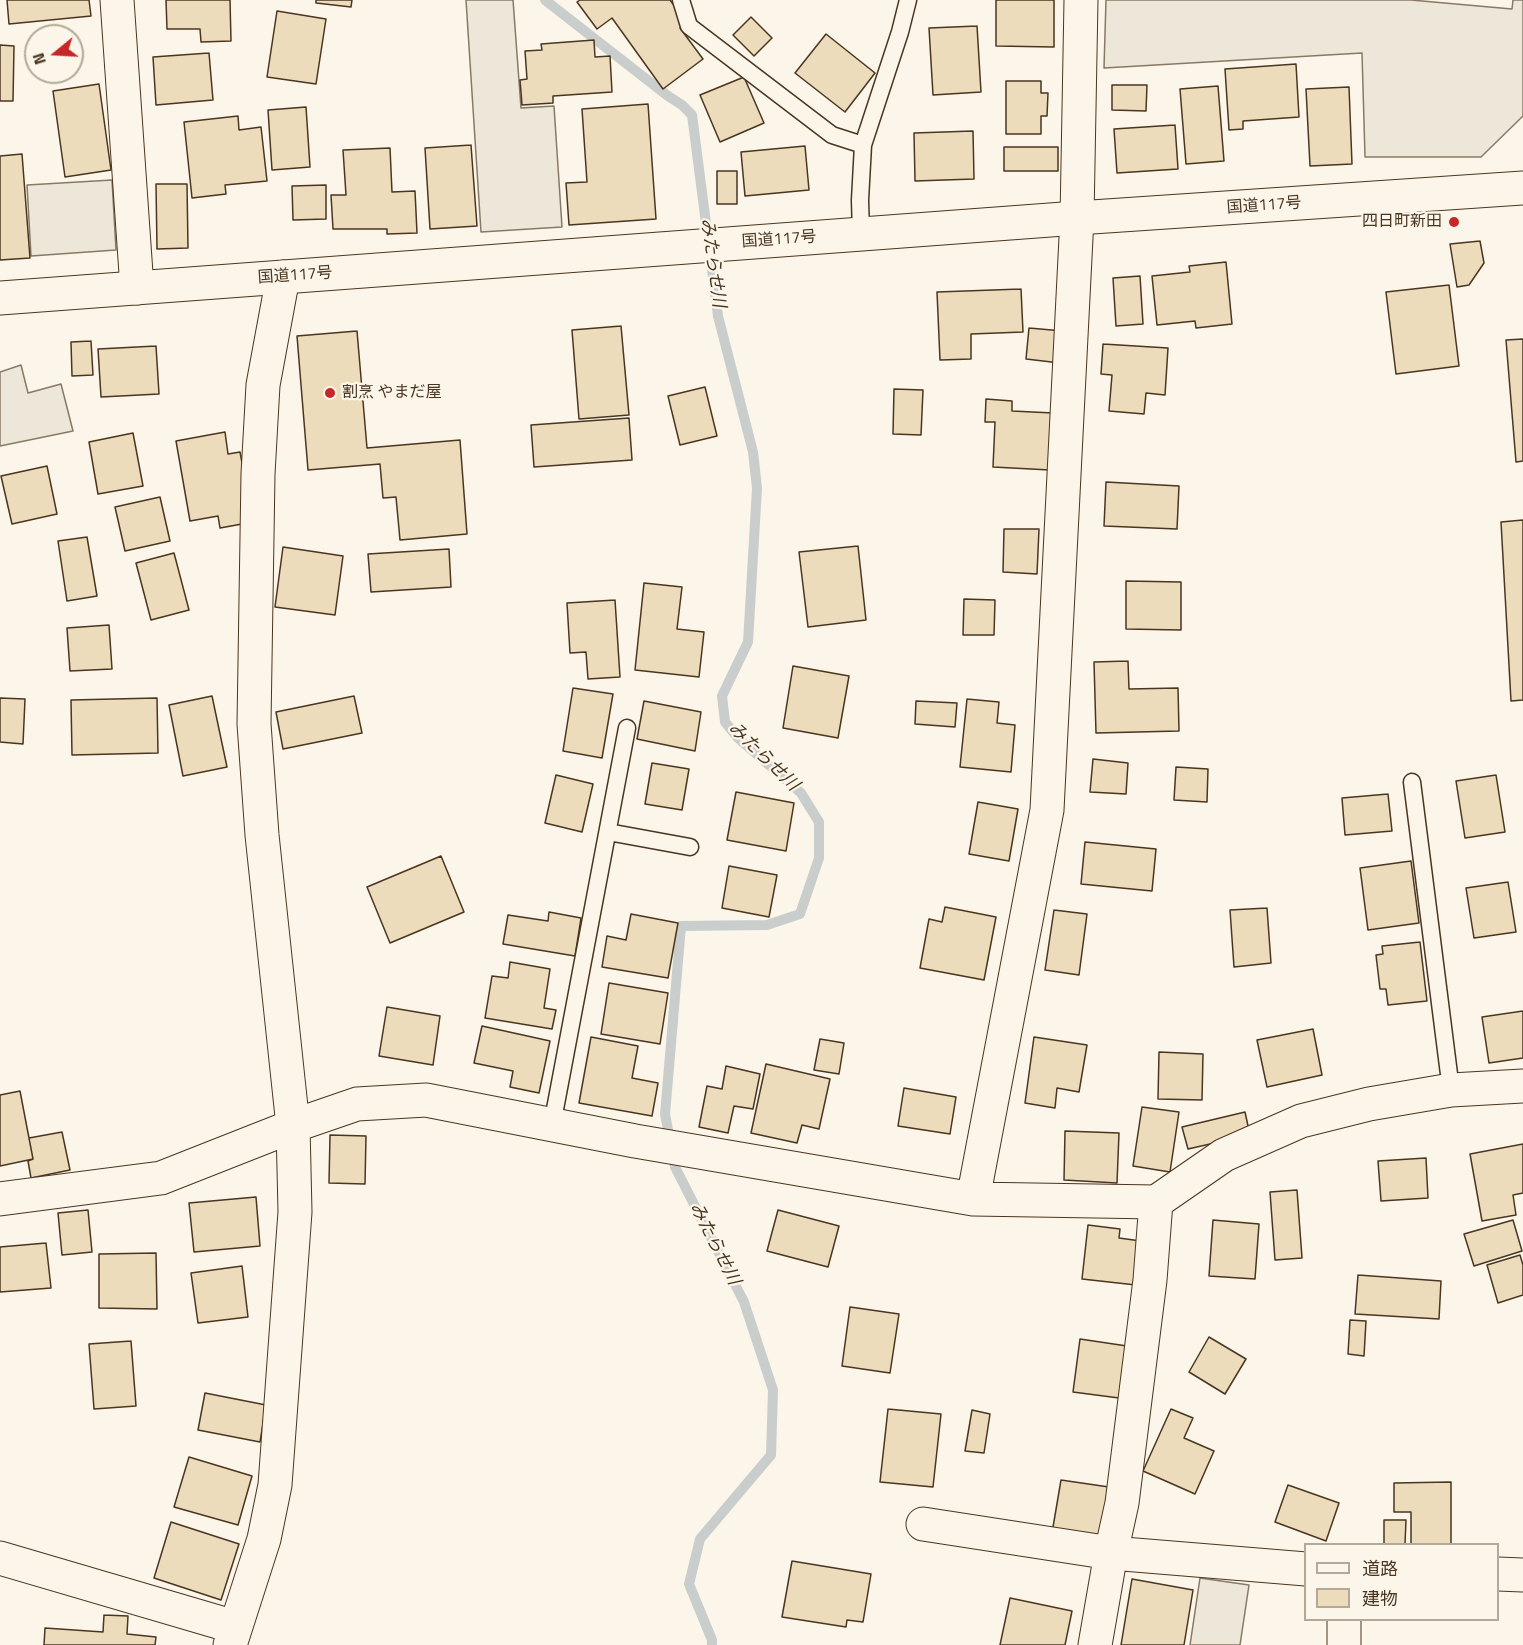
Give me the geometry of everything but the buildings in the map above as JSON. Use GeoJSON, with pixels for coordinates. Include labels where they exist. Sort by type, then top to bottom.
{"type":"FeatureCollection","features":[{"type":"Feature","properties":{"kind":"main road"},"geometry":{"type":"LineString","coordinates":[[117,0],[137,288]]}},
{"type":"Feature","properties":{"kind":"main road"},"geometry":{"type":"LineString","coordinates":[[973,1199],[1047,810],[1077,218],[1081,0]]}},
{"type":"Feature","properties":{"kind":"main road","name":"国道117号"},"geometry":{"type":"LineString","coordinates":[[0,298],[1077,218],[1523,188]]}},
{"type":"Feature","properties":{"kind":"main road"},"geometry":{"type":"LineString","coordinates":[[0,1558],[232,1636],[264,1539],[275,1485],[295,1212],[293,1126],[262,835],[254,724],[258,474],[263,396],[283,277]]}},
{"type":"Feature","properties":{"kind":"main road"},"geometry":{"type":"LineString","coordinates":[[0,1200],[161,1178],[293,1126],[357,1104],[426,1100],[684,1150],[973,1199],[1156,1202],[1224,1155],[1301,1121],[1369,1104],[1451,1090],[1523,1086]]}},
{"type":"Feature","properties":{"kind":"main road"},"geometry":{"type":"LineString","coordinates":[[1095,1645],[1122,1503],[1150,1280],[1156,1202]]}},
{"type":"Feature","properties":{"kind":"main road"},"geometry":{"type":"LineString","coordinates":[[923,1524],[1111,1552],[1304,1569]]}},
{"type":"Feature","properties":{"kind":"main road"},"geometry":{"type":"LineString","coordinates":[[1499,1574],[1523,1575]]}},
{"type":"Feature","properties":{"kind":"main road"},"geometry":{"type":"LineString","coordinates":[[1344,1621],[1344,1645]]}},
{"type":"Feature","properties":{"kind":"lane"},"geometry":{"type":"LineString","coordinates":[[681,0],[690,26],[832,135],[863,145]]}},
{"type":"Feature","properties":{"kind":"lane"},"geometry":{"type":"LineString","coordinates":[[861,234],[863,145],[900,32],[908,0]]}},
{"type":"Feature","properties":{"kind":"lane"},"geometry":{"type":"LineString","coordinates":[[552,1125],[627,728]]}},
{"type":"Feature","properties":{"kind":"lane"},"geometry":{"type":"LineString","coordinates":[[1412,782],[1451,1090]]}},
{"type":"Feature","properties":{"kind":"lane"},"geometry":{"type":"LineString","coordinates":[[608,832],[690,848]]}},
{"type":"Feature","properties":{"kind":"shaded area"},"geometry":{"type":"Polygon","coordinates":[[[466,0],[513,0],[521,108],[554,106],[562,227],[481,232],[466,0]]]}},
{"type":"Feature","properties":{"kind":"shaded area"},"geometry":{"type":"Polygon","coordinates":[[[1106,0],[1411,0],[1512,9],[1513,0],[1523,0],[1523,116],[1481,157],[1365,157],[1362,53],[1104,68],[1106,0]]]}},
{"type":"Feature","properties":{"kind":"shaded area"},"geometry":{"type":"Polygon","coordinates":[[[112,180],[116,250],[31,256],[27,185],[112,180]]]}},
{"type":"Feature","properties":{"kind":"shaded area"},"geometry":{"type":"Polygon","coordinates":[[[21,365],[28,393],[61,384],[73,431],[0,446],[0,372],[21,365]]]}},
{"type":"Feature","properties":{"kind":"shaded area"},"geometry":{"type":"Polygon","coordinates":[[[1200,1578],[1249,1585],[1240,1645],[1190,1645],[1200,1578]]]}},
{"type":"Feature","properties":{"kind":"waterway","name":"みたらせ川"},"geometry":{"type":"LineString","coordinates":[[545,0],[692,115],[718,316],[753,452],[757,488],[748,642],[722,696],[725,722],[738,738],[801,793],[819,822],[819,858],[800,914],[767,925],[681,926],[665,1114],[675,1167],[744,1302],[773,1390],[771,1455],[700,1539],[689,1584],[712,1645]]}},
{"type":"Feature","properties":{"kind":"place","name":"四日町新田"},"geometry":{"type":"Point","coordinates":[1454,222]}},
{"type":"Feature","properties":{"kind":"place","name":"割烹 やまだ屋"},"geometry":{"type":"Point","coordinates":[330,393]}}]}
